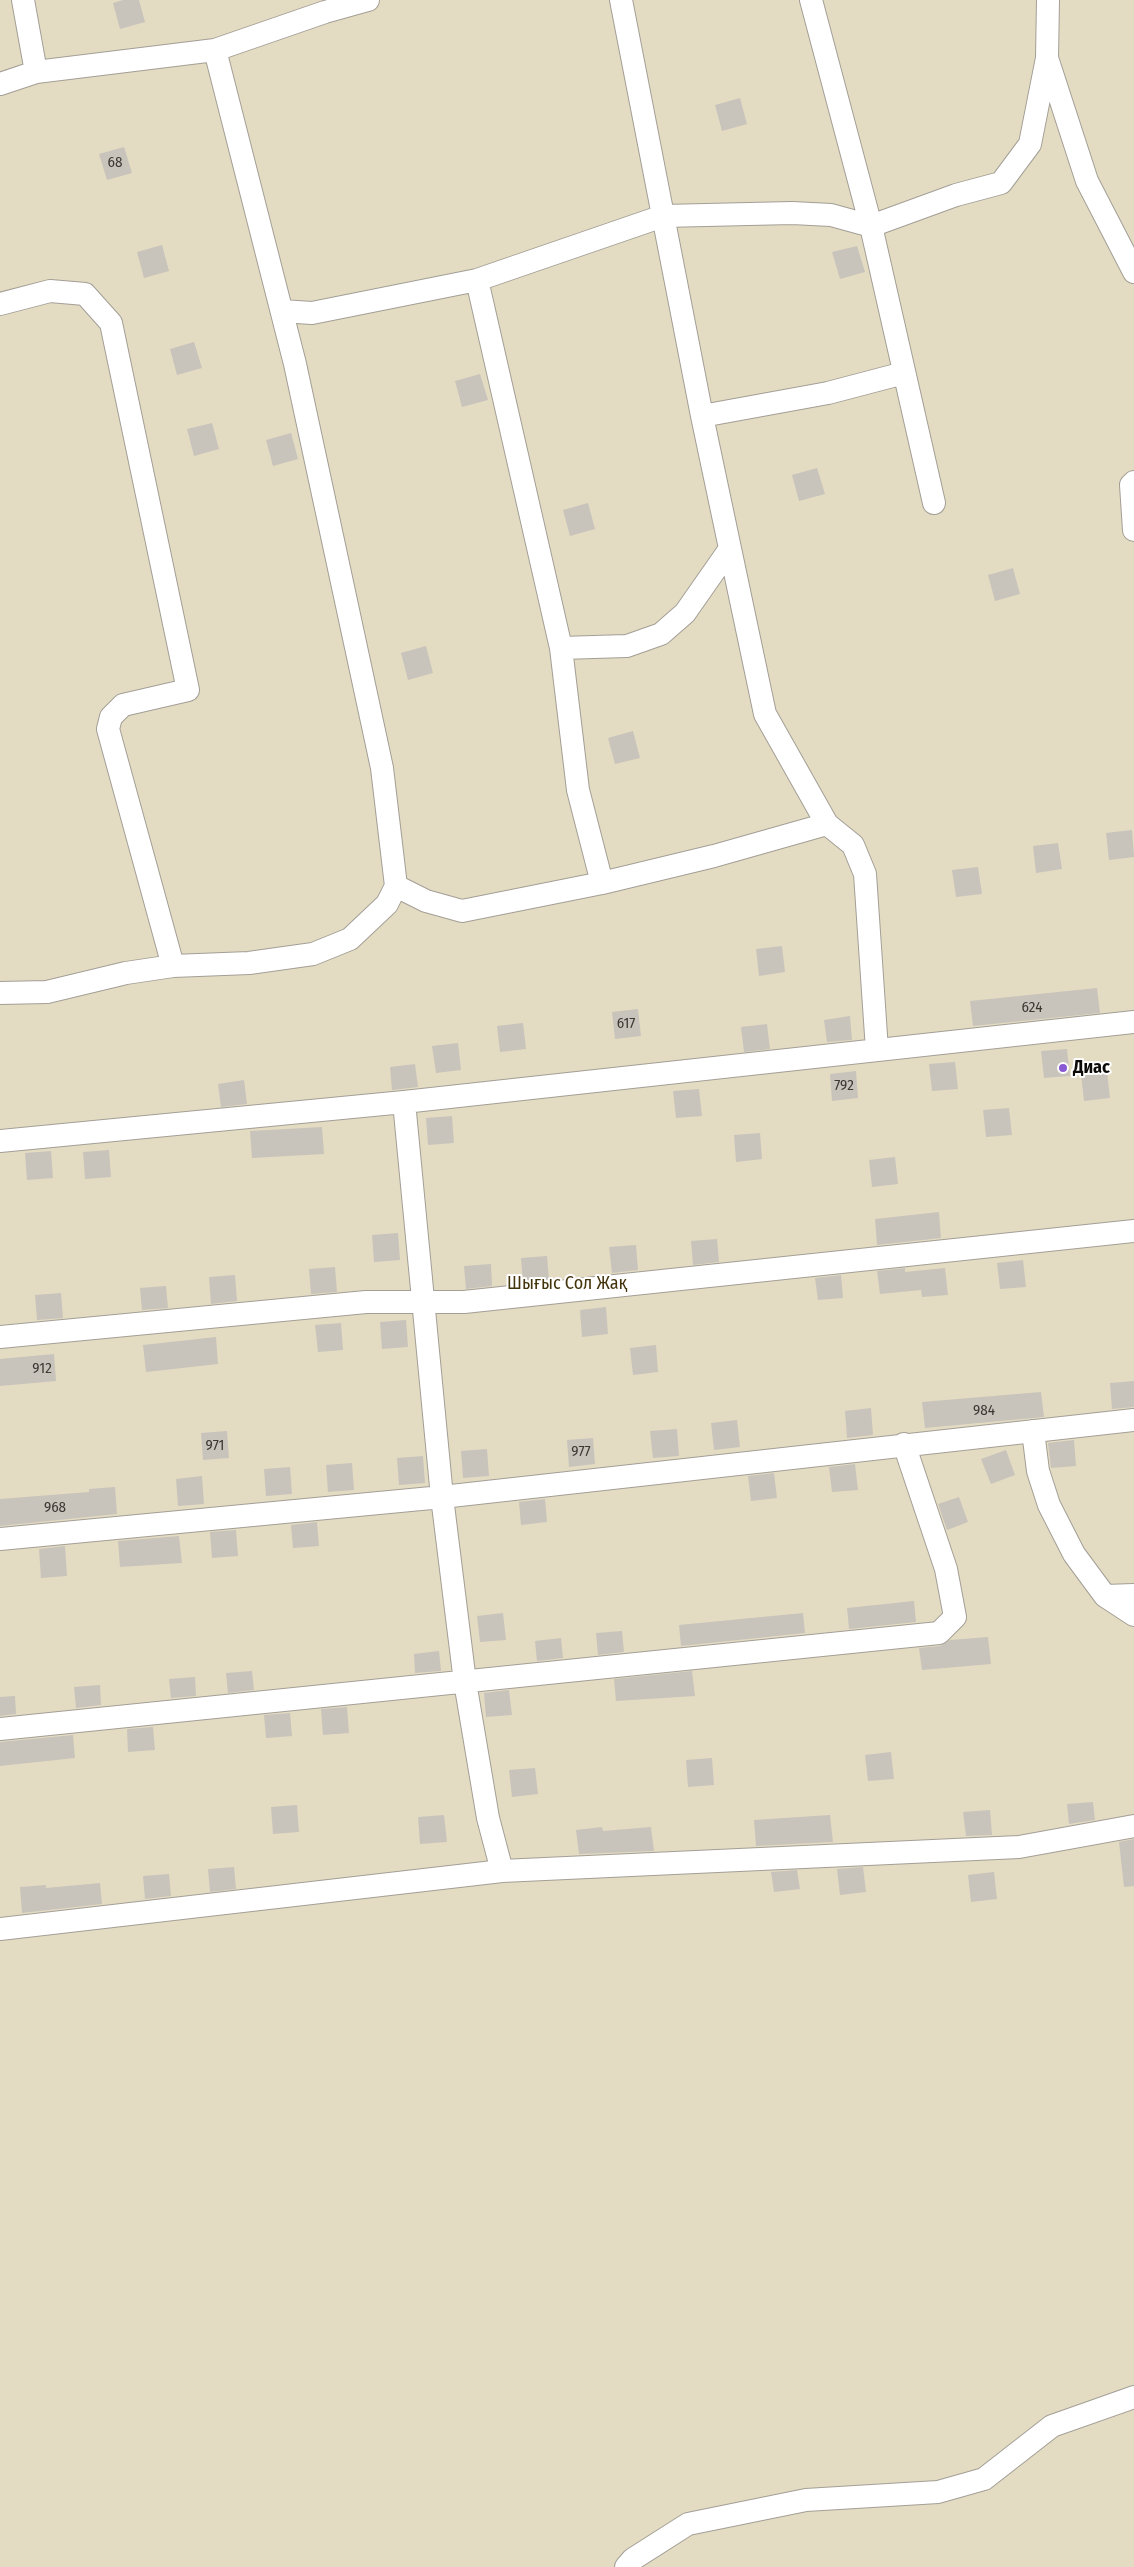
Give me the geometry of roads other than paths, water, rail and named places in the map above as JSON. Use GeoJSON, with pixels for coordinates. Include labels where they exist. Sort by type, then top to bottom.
{"type":"FeatureCollection","features":[{"type":"Feature","properties":{"kind":"street"},"geometry":{"type":"LineString","coordinates":[[23,0],[36,72]]}},
{"type":"Feature","properties":{"kind":"street"},"geometry":{"type":"LineString","coordinates":[[0,84],[36,72],[215,50],[325,12],[368,0]]}},
{"type":"Feature","properties":{"kind":"street"},"geometry":{"type":"LineString","coordinates":[[621,0],[729,550],[765,714],[827,824],[853,845],[865,874],[877,1050]]}},
{"type":"Feature","properties":{"kind":"street"},"geometry":{"type":"LineString","coordinates":[[811,0],[871,226],[934,504]]}},
{"type":"Feature","properties":{"kind":"street"},"geometry":{"type":"LineString","coordinates":[[282,311],[312,313],[477,280],[663,216],[792,212],[831,215],[871,226],[956,195],[1001,183],[1030,144],[1047,58],[1048,0]]}},
{"type":"Feature","properties":{"kind":"street"},"geometry":{"type":"LineString","coordinates":[[0,993],[47,992],[126,973],[173,966],[249,963],[314,954],[350,939],[387,904],[396,886],[382,768],[282,311],[215,50]]}},
{"type":"Feature","properties":{"kind":"street"},"geometry":{"type":"LineString","coordinates":[[1047,58],[1087,181],[1134,272]]}},
{"type":"Feature","properties":{"kind":"street"},"geometry":{"type":"LineString","coordinates":[[477,280],[561,648],[578,790],[602,883]]}},
{"type":"Feature","properties":{"kind":"street"},"geometry":{"type":"LineString","coordinates":[[0,304],[50,291],[85,294],[111,322],[188,690],[123,706],[111,717],[108,729],[173,966]]}},
{"type":"Feature","properties":{"kind":"street"},"geometry":{"type":"LineString","coordinates":[[702,416],[828,393],[904,373]]}},
{"type":"Feature","properties":{"kind":"street"},"geometry":{"type":"LineString","coordinates":[[1134,482],[1131,486],[1134,530]]}},
{"type":"Feature","properties":{"kind":"street"},"geometry":{"type":"LineString","coordinates":[[561,648],[627,646],[661,634],[685,613],[729,550]]}},
{"type":"Feature","properties":{"kind":"street"},"geometry":{"type":"LineString","coordinates":[[396,886],[426,901],[462,910],[602,883],[714,856],[827,824]]}},
{"type":"Feature","properties":{"kind":"street"},"geometry":{"type":"LineString","coordinates":[[0,1141],[404,1102],[1134,1022]]}},
{"type":"Feature","properties":{"kind":"street"},"geometry":{"type":"LineString","coordinates":[[404,1102],[442,1497],[465,1682],[488,1818],[502,1871]]}},
{"type":"Feature","properties":{"kind":"street"},"geometry":{"type":"LineString","coordinates":[[0,1337],[366,1302],[464,1302],[1134,1231]]}},
{"type":"Feature","properties":{"kind":"street"},"geometry":{"type":"LineString","coordinates":[[0,1539],[442,1497],[904,1444],[1134,1420]]}},
{"type":"Feature","properties":{"kind":"street"},"geometry":{"type":"LineString","coordinates":[[1033,1431],[1038,1471],[1049,1505],[1074,1554],[1105,1596],[1134,1615]]}},
{"type":"Feature","properties":{"kind":"street"},"geometry":{"type":"LineString","coordinates":[[0,1729],[939,1633],[955,1617],[946,1569],[904,1444]]}},
{"type":"Feature","properties":{"kind":"street"},"geometry":{"type":"LineString","coordinates":[[1105,1596],[1134,1595]]}},
{"type":"Feature","properties":{"kind":"street"},"geometry":{"type":"LineString","coordinates":[[0,1928],[502,1871],[1019,1847],[1134,1826]]}},
{"type":"Feature","properties":{"kind":"street"},"geometry":{"type":"LineString","coordinates":[[626,2567],[634,2559],[688,2524],[806,2500],[938,2492],[984,2479],[1052,2426],[1134,2397]]}},
{"type":"Feature","properties":{"kind":"place","name":"Диас"},"geometry":{"type":"Point","coordinates":[1063,1068]}},
{"type":"Feature","properties":{"kind":"park label","name":"Шығыс Сол Жақ"},"geometry":{"type":"Point","coordinates":[567,1284]}}]}
